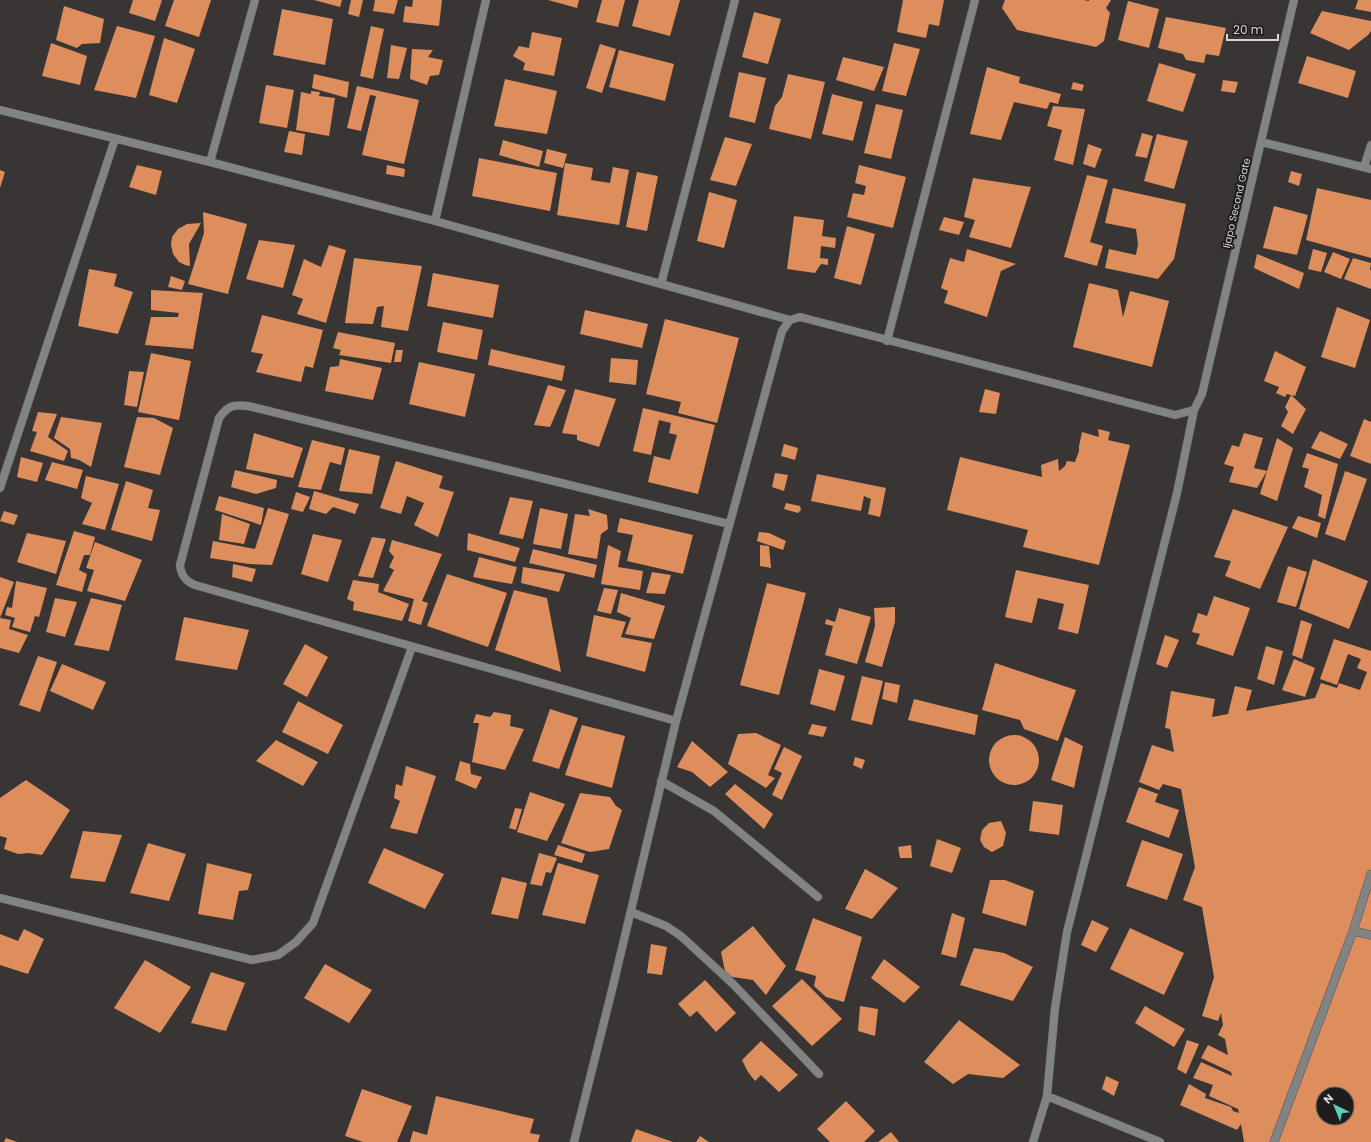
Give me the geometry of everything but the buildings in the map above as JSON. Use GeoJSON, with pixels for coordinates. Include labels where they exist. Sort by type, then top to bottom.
{"type":"FeatureCollection","features":[{"type":"Feature","properties":{"kind":"street"},"geometry":{"type":"LineString","coordinates":[[210,162],[255,0]]}},
{"type":"Feature","properties":{"kind":"street"},"geometry":{"type":"LineString","coordinates":[[436,221],[486,0]]}},
{"type":"Feature","properties":{"kind":"street"},"geometry":{"type":"LineString","coordinates":[[661,284],[735,0]]}},
{"type":"Feature","properties":{"kind":"street"},"geometry":{"type":"LineString","coordinates":[[887,341],[975,0]]}},
{"type":"Feature","properties":{"kind":"street","name":"Ijapo Second Gate"},"geometry":{"type":"LineString","coordinates":[[1033,1142],[1047,1096],[1055,1008],[1067,932],[1177,493],[1194,410],[1202,394],[1294,0]]}},
{"type":"Feature","properties":{"kind":"street"},"geometry":{"type":"LineString","coordinates":[[0,110],[210,162],[436,221],[790,320],[800,317],[887,341],[1175,415],[1194,410]]}},
{"type":"Feature","properties":{"kind":"street"},"geometry":{"type":"LineString","coordinates":[[0,488],[115,139]]}},
{"type":"Feature","properties":{"kind":"street"},"geometry":{"type":"LineString","coordinates":[[1261,142],[1367,168],[1371,145]]}},
{"type":"Feature","properties":{"kind":"street"},"geometry":{"type":"LineString","coordinates":[[574,1142],[676,722],[782,331],[790,320]]}},
{"type":"Feature","properties":{"kind":"street"},"geometry":{"type":"LineString","coordinates":[[676,722],[188,582],[181,574],[180,565],[219,418],[226,409],[236,405],[248,406],[729,524]]}},
{"type":"Feature","properties":{"kind":"street"},"geometry":{"type":"LineString","coordinates":[[0,898],[252,960],[278,955],[296,942],[314,923],[412,647]]}},
{"type":"Feature","properties":{"kind":"street"},"geometry":{"type":"LineString","coordinates":[[661,781],[714,811],[818,897]]}},
{"type":"Feature","properties":{"kind":"street"},"geometry":{"type":"LineString","coordinates":[[1274,1142],[1353,931],[1371,874]]}},
{"type":"Feature","properties":{"kind":"street"},"geometry":{"type":"LineString","coordinates":[[631,912],[666,926],[681,936],[733,984],[819,1074]]}},
{"type":"Feature","properties":{"kind":"street"},"geometry":{"type":"LineString","coordinates":[[1353,931],[1371,936]]}},
{"type":"Feature","properties":{"kind":"street"},"geometry":{"type":"LineString","coordinates":[[1047,1096],[1160,1142]]}}]}
